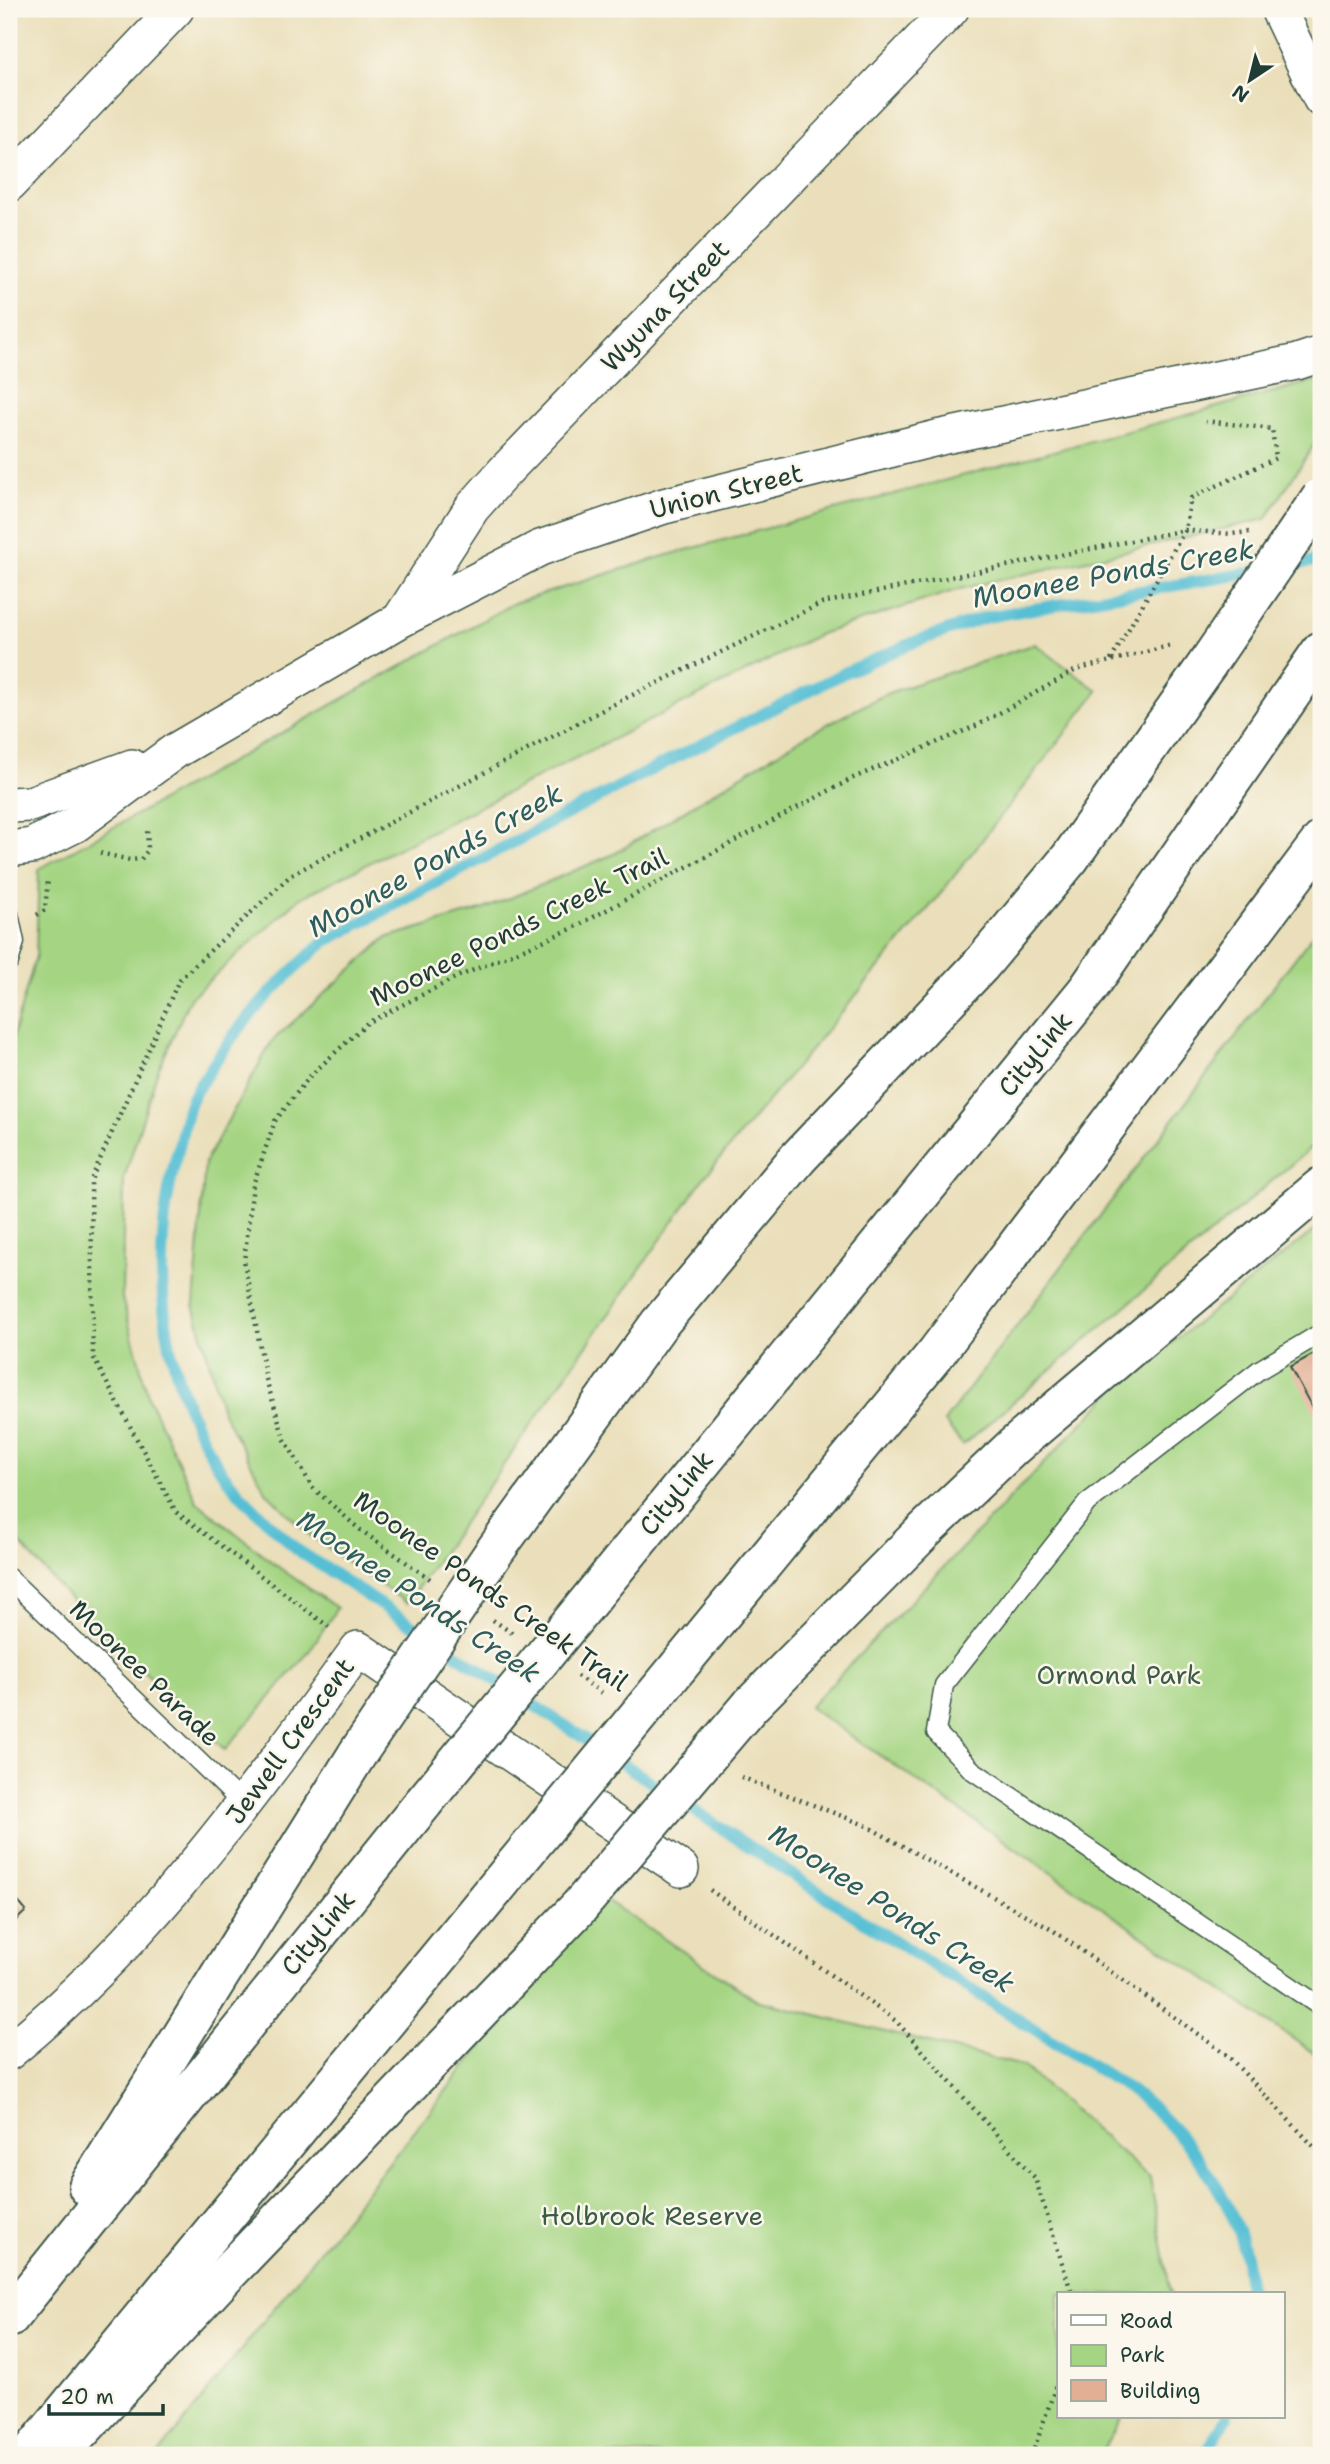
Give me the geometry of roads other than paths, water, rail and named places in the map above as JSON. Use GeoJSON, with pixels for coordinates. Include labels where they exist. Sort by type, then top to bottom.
{"type":"FeatureCollection","features":[{"type":"Feature","properties":{"kind":"highway"},"geometry":{"type":"LineString","coordinates":[[9,2316],[358,1753],[492,1555],[667,1313],[798,1158],[980,965],[1070,858],[1209,663],[1321,497]]}},
{"type":"Feature","properties":{"kind":"highway","name":"CityLink"},"geometry":{"type":"LineString","coordinates":[[9,2316],[424,1802],[1088,989],[1321,651]]}},
{"type":"Feature","properties":{"kind":"highway"},"geometry":{"type":"LineString","coordinates":[[29,2455],[937,1352],[1321,841]]}},
{"type":"Feature","properties":{"kind":"highway"},"geometry":{"type":"LineString","coordinates":[[59,2455],[225,2276],[580,1906],[751,1705],[924,1531],[1014,1446],[1321,1187]]}},
{"type":"Feature","properties":{"kind":"street"},"geometry":{"type":"LineString","coordinates":[[9,184],[176,9]]}},
{"type":"Feature","properties":{"kind":"street","name":"Wyuna Street"},"geometry":{"type":"LineString","coordinates":[[400,620],[472,508],[504,472],[951,9]]}},
{"type":"Feature","properties":{"kind":"street"},"geometry":{"type":"LineString","coordinates":[[1278,9],[1321,99]]}},
{"type":"Feature","properties":{"kind":"street","name":"Union Street"},"geometry":{"type":"LineString","coordinates":[[9,849],[32,846],[76,824],[175,751],[400,620],[540,548],[664,506],[940,437],[1178,384],[1297,362],[1321,354]]}},
{"type":"Feature","properties":{"kind":"street","name":"Union Street"},"geometry":{"type":"LineString","coordinates":[[9,806],[30,804],[59,795],[175,751]]}},
{"type":"Feature","properties":{"kind":"street","name":"Jewell Crescent"},"geometry":{"type":"LineString","coordinates":[[9,2052],[51,2017],[152,1917],[245,1806],[358,1649],[681,1869]]}},
{"type":"Feature","properties":{"kind":"lane"},"geometry":{"type":"LineString","coordinates":[[9,962],[15,942],[11,921]]}},
{"type":"Feature","properties":{"kind":"lane"},"geometry":{"type":"LineString","coordinates":[[1321,1333],[1259,1370],[1087,1503],[944,1685],[936,1732],[972,1770],[1321,2007]]}},
{"type":"Feature","properties":{"kind":"lane","name":"Moonee Parade"},"geometry":{"type":"LineString","coordinates":[[9,1578],[245,1806]]}},
{"type":"Feature","properties":{"kind":"waterway","name":"Moonee Ponds Creek"},"geometry":{"type":"LineString","coordinates":[[1285,566],[1321,560]]}},
{"type":"Feature","properties":{"kind":"waterway","name":"Moonee Ponds Creek"},"geometry":{"type":"LineString","coordinates":[[1248,2292],[1246,2265],[1228,2206],[1194,2153],[1151,2107],[1129,2089],[855,1916],[296,1549],[233,1486],[216,1463],[196,1426],[170,1348],[162,1268],[170,1187],[191,1100],[223,1050],[249,1017],[277,986],[324,942],[645,773],[846,672],[912,643],[986,617],[1260,571]]}},
{"type":"Feature","properties":{"kind":"waterway","name":"Moonee Ponds Creek"},"geometry":{"type":"LineString","coordinates":[[1205,2455],[1226,2418]]}},
{"type":"Feature","properties":{"kind":"park label","name":"Ormond Park"},"geometry":{"type":"Point","coordinates":[1119,1675]}},
{"type":"Feature","properties":{"kind":"park label","name":"Holbrook Reserve"},"geometry":{"type":"Point","coordinates":[652,2216]}}]}
